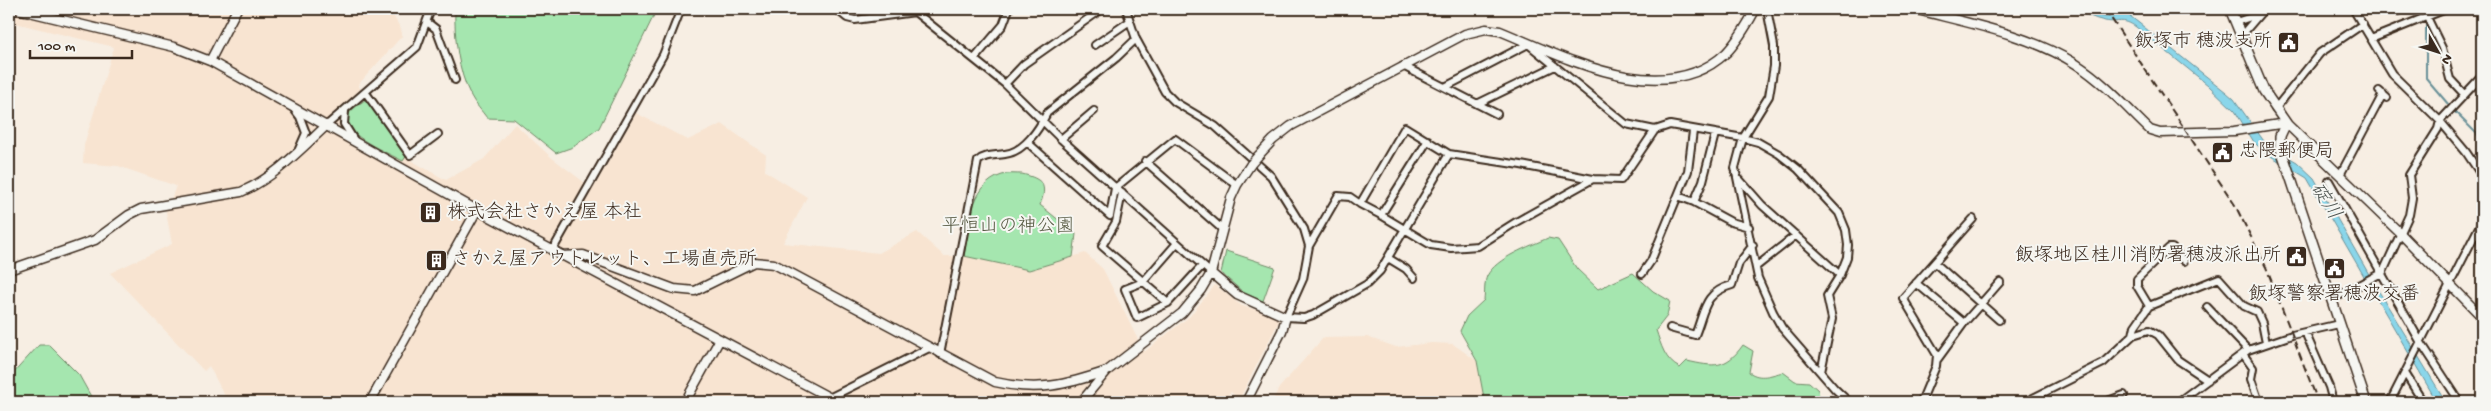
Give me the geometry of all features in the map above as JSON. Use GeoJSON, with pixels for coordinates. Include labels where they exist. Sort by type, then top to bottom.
{"type":"FeatureCollection","features":[{"type":"Feature","properties":{"kind":"main road"},"geometry":{"type":"LineString","coordinates":[[2230,9],[2264,91],[2274,109],[2286,123],[2280,136],[2280,146],[2366,402]]}},
{"type":"Feature","properties":{"kind":"street"},"geometry":{"type":"LineString","coordinates":[[18,9],[174,48],[210,61],[561,256],[838,402]]}},
{"type":"Feature","properties":{"kind":"street"},"geometry":{"type":"LineString","coordinates":[[210,61],[237,9]]}},
{"type":"Feature","properties":{"kind":"street"},"geometry":{"type":"LineString","coordinates":[[9,270],[94,240],[129,215],[141,209],[241,192],[265,180],[417,47],[431,9]]}},
{"type":"Feature","properties":{"kind":"street"},"geometry":{"type":"LineString","coordinates":[[552,251],[663,55],[681,9]]}},
{"type":"Feature","properties":{"kind":"street"},"geometry":{"type":"LineString","coordinates":[[836,9],[847,18],[855,20],[913,10],[1005,84],[1061,139],[1237,296],[1286,316],[1304,318],[1313,315],[1367,284],[1380,271],[1449,154]]}},
{"type":"Feature","properties":{"kind":"street"},"geometry":{"type":"LineString","coordinates":[[975,58],[1004,25],[1009,9]]}},
{"type":"Feature","properties":{"kind":"street"},"geometry":{"type":"LineString","coordinates":[[1005,84],[1024,64],[1102,9]]}},
{"type":"Feature","properties":{"kind":"street"},"geometry":{"type":"LineString","coordinates":[[1126,9],[1136,39],[1150,61],[1157,80],[1175,102],[1215,126],[1270,176],[1304,229],[1309,246]]}},
{"type":"Feature","properties":{"kind":"street"},"geometry":{"type":"LineString","coordinates":[[1081,402],[1107,371],[1182,314],[1211,273],[1222,229],[1237,185],[1258,156],[1273,140],[1291,126],[1465,34],[1486,29],[1500,31],[1528,44],[1601,71],[1651,78],[1679,77],[1706,67],[1726,53],[1742,33],[1756,9]]}},
{"type":"Feature","properties":{"kind":"street"},"geometry":{"type":"LineString","coordinates":[[1767,9],[1774,56],[1769,96],[1743,138],[1736,168],[1758,278],[1782,328],[1849,402]]}},
{"type":"Feature","properties":{"kind":"street"},"geometry":{"type":"LineString","coordinates":[[1914,9],[1934,11],[2050,50],[2076,64],[2104,85],[2150,130],[2160,133],[2187,134],[2262,128],[2286,123],[2482,317]]}},
{"type":"Feature","properties":{"kind":"street"},"geometry":{"type":"LineString","coordinates":[[2353,9],[2392,74],[2440,121],[2466,152],[2482,176]]}},
{"type":"Feature","properties":{"kind":"street"},"geometry":{"type":"LineString","coordinates":[[2422,9],[2442,48],[2450,79],[2464,94]]}},
{"type":"Feature","properties":{"kind":"street"},"geometry":{"type":"LineString","coordinates":[[2371,39],[2446,9]]}},
{"type":"Feature","properties":{"kind":"street"},"geometry":{"type":"LineString","coordinates":[[2236,22],[2262,11]]}},
{"type":"Feature","properties":{"kind":"street"},"geometry":{"type":"LineString","coordinates":[[2243,39],[2246,30],[2262,11]]}},
{"type":"Feature","properties":{"kind":"street"},"geometry":{"type":"LineString","coordinates":[[1095,45],[1130,21]]}},
{"type":"Feature","properties":{"kind":"street"},"geometry":{"type":"LineString","coordinates":[[427,22],[436,30],[455,80]]}},
{"type":"Feature","properties":{"kind":"street"},"geometry":{"type":"LineString","coordinates":[[2274,109],[2320,53],[2362,24]]}},
{"type":"Feature","properties":{"kind":"street"},"geometry":{"type":"LineString","coordinates":[[940,354],[978,161],[983,157],[1019,150],[1043,122],[1047,113],[1116,58],[1136,39]]}},
{"type":"Feature","properties":{"kind":"street"},"geometry":{"type":"LineString","coordinates":[[1528,44],[1622,122],[1634,127],[1655,130],[1670,125],[1693,131],[1758,142],[1779,154],[1798,169],[1838,213],[1846,230],[1847,257],[1840,275],[1827,296],[1832,319],[1821,372]]}},
{"type":"Feature","properties":{"kind":"street"},"geometry":{"type":"LineString","coordinates":[[1445,87],[1528,44]]}},
{"type":"Feature","properties":{"kind":"street"},"geometry":{"type":"LineString","coordinates":[[1403,66],[1497,114]]}},
{"type":"Feature","properties":{"kind":"street"},"geometry":{"type":"LineString","coordinates":[[1477,104],[1554,66]]}},
{"type":"Feature","properties":{"kind":"street"},"geometry":{"type":"LineString","coordinates":[[2331,300],[2382,273],[2406,225],[2412,198],[2409,175],[2438,129],[2440,121],[2482,76]]}},
{"type":"Feature","properties":{"kind":"street"},"geometry":{"type":"LineString","coordinates":[[366,93],[410,155],[438,134]]}},
{"type":"Feature","properties":{"kind":"street"},"geometry":{"type":"LineString","coordinates":[[2340,175],[2383,94]]}},
{"type":"Feature","properties":{"kind":"street"},"geometry":{"type":"LineString","coordinates":[[290,105],[300,117],[306,132],[303,142],[295,154]]}},
{"type":"Feature","properties":{"kind":"street"},"geometry":{"type":"LineString","coordinates":[[348,108],[344,113],[344,124],[354,141]]}},
{"type":"Feature","properties":{"kind":"street"},"geometry":{"type":"LineString","coordinates":[[1061,139],[1094,111]]}},
{"type":"Feature","properties":{"kind":"street"},"geometry":{"type":"LineString","coordinates":[[1360,204],[1405,127],[1449,154],[1593,179],[1621,180],[1655,130]]}},
{"type":"Feature","properties":{"kind":"street"},"geometry":{"type":"LineString","coordinates":[[1642,274],[1651,261],[1688,171],[1693,131]]}},
{"type":"Feature","properties":{"kind":"street"},"geometry":{"type":"LineString","coordinates":[[1694,202],[1703,181],[1715,134]]}},
{"type":"Feature","properties":{"kind":"street"},"geometry":{"type":"LineString","coordinates":[[1027,142],[1110,216],[1115,188],[1145,161],[1176,139],[1237,185]]}},
{"type":"Feature","properties":{"kind":"street"},"geometry":{"type":"LineString","coordinates":[[1381,215],[1428,140]]}},
{"type":"Feature","properties":{"kind":"street"},"geometry":{"type":"LineString","coordinates":[[1145,161],[1222,229]]}},
{"type":"Feature","properties":{"kind":"street"},"geometry":{"type":"LineString","coordinates":[[1246,402],[1282,331],[1286,316],[1303,279],[1309,246],[1338,196],[1350,197],[1431,245],[1451,248],[1478,246],[1516,222],[1593,179]]}},
{"type":"Feature","properties":{"kind":"street"},"geometry":{"type":"LineString","coordinates":[[1739,179],[1762,205],[1840,275]]}},
{"type":"Feature","properties":{"kind":"street"},"geometry":{"type":"LineString","coordinates":[[2329,181],[2420,342],[2460,402]]}},
{"type":"Feature","properties":{"kind":"street"},"geometry":{"type":"LineString","coordinates":[[1122,193],[1116,222],[1102,246],[1168,303]]}},
{"type":"Feature","properties":{"kind":"street"},"geometry":{"type":"LineString","coordinates":[[1678,196],[1694,202],[1731,222],[1749,227]]}},
{"type":"Feature","properties":{"kind":"street"},"geometry":{"type":"LineString","coordinates":[[370,402],[477,210]]}},
{"type":"Feature","properties":{"kind":"street"},"geometry":{"type":"LineString","coordinates":[[1937,360],[1934,348],[1904,303],[1905,295],[1973,219]]}},
{"type":"Feature","properties":{"kind":"street"},"geometry":{"type":"LineString","coordinates":[[2390,402],[2482,221]]}},
{"type":"Feature","properties":{"kind":"street"},"geometry":{"type":"LineString","coordinates":[[1757,266],[1796,235]]}},
{"type":"Feature","properties":{"kind":"street"},"geometry":{"type":"LineString","coordinates":[[1177,243],[1143,282],[1125,288],[1137,318],[1168,303],[1202,266]]}},
{"type":"Feature","properties":{"kind":"street"},"geometry":{"type":"LineString","coordinates":[[1670,328],[1695,335],[1702,319],[1702,310],[1718,289],[1732,285],[1739,263],[1752,245]]}},
{"type":"Feature","properties":{"kind":"street"},"geometry":{"type":"LineString","coordinates":[[2149,306],[2136,286],[2137,279],[2169,248],[2172,248],[2184,261]]}},
{"type":"Feature","properties":{"kind":"street"},"geometry":{"type":"LineString","coordinates":[[561,256],[582,255],[674,289],[695,291],[754,262],[765,262],[774,264],[995,382],[1019,388],[1041,388],[1078,381],[1107,371]]}},
{"type":"Feature","properties":{"kind":"street"},"geometry":{"type":"LineString","coordinates":[[1388,258],[1406,269],[1414,278]]}},
{"type":"Feature","properties":{"kind":"street"},"geometry":{"type":"LineString","coordinates":[[1935,263],[1999,320]]}},
{"type":"Feature","properties":{"kind":"street"},"geometry":{"type":"LineString","coordinates":[[2133,334],[2135,326],[2149,306],[2219,278],[2244,306],[2256,312],[2262,323],[2266,343]]}},
{"type":"Feature","properties":{"kind":"street"},"geometry":{"type":"LineString","coordinates":[[1921,402],[1937,360],[1964,323],[2000,282]]}},
{"type":"Feature","properties":{"kind":"street"},"geometry":{"type":"LineString","coordinates":[[1916,283],[1964,323]]}},
{"type":"Feature","properties":{"kind":"street"},"geometry":{"type":"LineString","coordinates":[[2207,307],[2245,352],[2253,368],[2251,379],[2259,402]]}},
{"type":"Feature","properties":{"kind":"street"},"geometry":{"type":"LineString","coordinates":[[2178,402],[2189,399],[2208,380],[2245,352],[2266,343],[2339,324]]}},
{"type":"Feature","properties":{"kind":"street"},"geometry":{"type":"LineString","coordinates":[[2025,402],[2103,363],[2133,334],[2149,330],[2155,332],[2178,360],[2208,380]]}},
{"type":"Feature","properties":{"kind":"street"},"geometry":{"type":"LineString","coordinates":[[2304,332],[2329,387],[2333,402]]}},
{"type":"Feature","properties":{"kind":"street"},"geometry":{"type":"LineString","coordinates":[[686,402],[720,339]]}},
{"type":"Feature","properties":{"kind":"street"},"geometry":{"type":"LineString","coordinates":[[829,398],[929,348]]}},
{"type":"Feature","properties":{"kind":"street"},"geometry":{"type":"LineString","coordinates":[[2405,371],[2422,402]]}},
{"type":"Feature","properties":{"kind":"street"},"geometry":{"type":"LineString","coordinates":[[2105,402],[2124,395]]}},
{"type":"Feature","properties":{"kind":"shaded area"},"geometry":{"type":"Polygon","coordinates":[[[9,9],[392,9],[391,12],[401,29],[402,36],[358,85],[412,161],[446,180],[484,159],[515,124],[551,157],[593,189],[636,113],[688,140],[722,124],[766,155],[765,171],[807,197],[783,243],[879,253],[917,232],[944,256],[964,256],[1029,270],[1085,253],[1103,269],[1144,352],[1190,316],[1215,285],[1242,306],[1275,315],[1279,321],[1242,394],[1238,399],[1231,392],[1220,402],[228,402],[209,366],[204,371],[110,273],[172,244],[166,212],[176,186],[118,166],[83,163],[84,145],[114,47],[11,22],[9,24],[9,9]]]}},
{"type":"Feature","properties":{"kind":"shaded area"},"geometry":{"type":"Polygon","coordinates":[[[1367,337],[1396,347],[1432,343],[1453,344],[1477,361],[1484,398],[1482,402],[1272,402],[1279,388],[1323,338],[1367,337]]]}},
{"type":"Feature","properties":{"kind":"green space"},"geometry":{"type":"Polygon","coordinates":[[[455,9],[657,9],[599,128],[573,147],[556,153],[514,119],[487,118],[474,102],[460,65],[456,42],[455,9]]]}},
{"type":"Feature","properties":{"kind":"green space"},"geometry":{"type":"Polygon","coordinates":[[[366,99],[407,155],[403,161],[379,149],[352,131],[347,118],[355,107],[366,99]]]}},
{"type":"Feature","properties":{"kind":"green space","name":"平恒山の神公園"},"geometry":{"type":"Polygon","coordinates":[[[1022,174],[1035,178],[1042,184],[1044,192],[1040,205],[1076,234],[1073,257],[1029,270],[964,256],[973,209],[983,188],[991,180],[1002,175],[1022,174]]]}},
{"type":"Feature","properties":{"kind":"green space"},"geometry":{"type":"Polygon","coordinates":[[[1548,238],[1558,240],[1577,269],[1598,289],[1633,273],[1653,291],[1670,301],[1667,316],[1656,330],[1664,352],[1675,365],[1680,368],[1687,361],[1712,365],[1719,364],[1731,358],[1743,345],[1753,351],[1749,372],[1761,376],[1783,372],[1795,381],[1809,382],[1818,390],[1820,402],[1482,402],[1484,398],[1477,361],[1460,331],[1467,316],[1484,300],[1486,279],[1491,270],[1514,253],[1548,238]]]}},
{"type":"Feature","properties":{"kind":"green space"},"geometry":{"type":"Polygon","coordinates":[[[1226,251],[1275,267],[1263,301],[1244,293],[1221,273],[1226,251]]]}},
{"type":"Feature","properties":{"kind":"green space"},"geometry":{"type":"Polygon","coordinates":[[[39,345],[49,345],[79,375],[94,402],[9,402],[9,378],[39,345]]]}},
{"type":"Feature","properties":{"kind":"water","name":"碇川"},"geometry":{"type":"Polygon","coordinates":[[[2074,9],[2105,17],[2130,16],[2234,99],[2266,144],[2297,162],[2314,178],[2375,285],[2446,402],[2437,402],[2307,178],[2264,152],[2254,142],[2235,111],[2208,85],[2136,27],[2124,21],[2110,22],[2101,20],[2074,9]]]}},
{"type":"Feature","properties":{"kind":"waterway"},"geometry":{"type":"LineString","coordinates":[[2426,22],[2426,78],[2448,104]]}},
{"type":"Feature","properties":{"kind":"waterway"},"geometry":{"type":"LineString","coordinates":[[2453,110],[2477,134],[2482,144]]}},
{"type":"Feature","properties":{"kind":"railway"},"geometry":{"type":"LineString","coordinates":[[2105,9],[2235,205],[2266,267],[2318,402]]}},
{"type":"Feature","properties":{"kind":"place","name":"飯塚市 穂波支所"},"geometry":{"type":"Point","coordinates":[2288,42]}},
{"type":"Feature","properties":{"kind":"place","name":"忠隈郵便局"},"geometry":{"type":"Point","coordinates":[2223,152]}},
{"type":"Feature","properties":{"kind":"place","name":"株式会社さかえ屋 本社"},"geometry":{"type":"Point","coordinates":[431,213]}},
{"type":"Feature","properties":{"kind":"place","name":"飯塚地区桂川消防署穂波派出所"},"geometry":{"type":"Point","coordinates":[2297,256]}},
{"type":"Feature","properties":{"kind":"place","name":"さかえ屋アウトレット、工場直売所"},"geometry":{"type":"Point","coordinates":[436,260]}},
{"type":"Feature","properties":{"kind":"place","name":"飯塚警察署穂波交番"},"geometry":{"type":"Point","coordinates":[2334,269]}}]}
